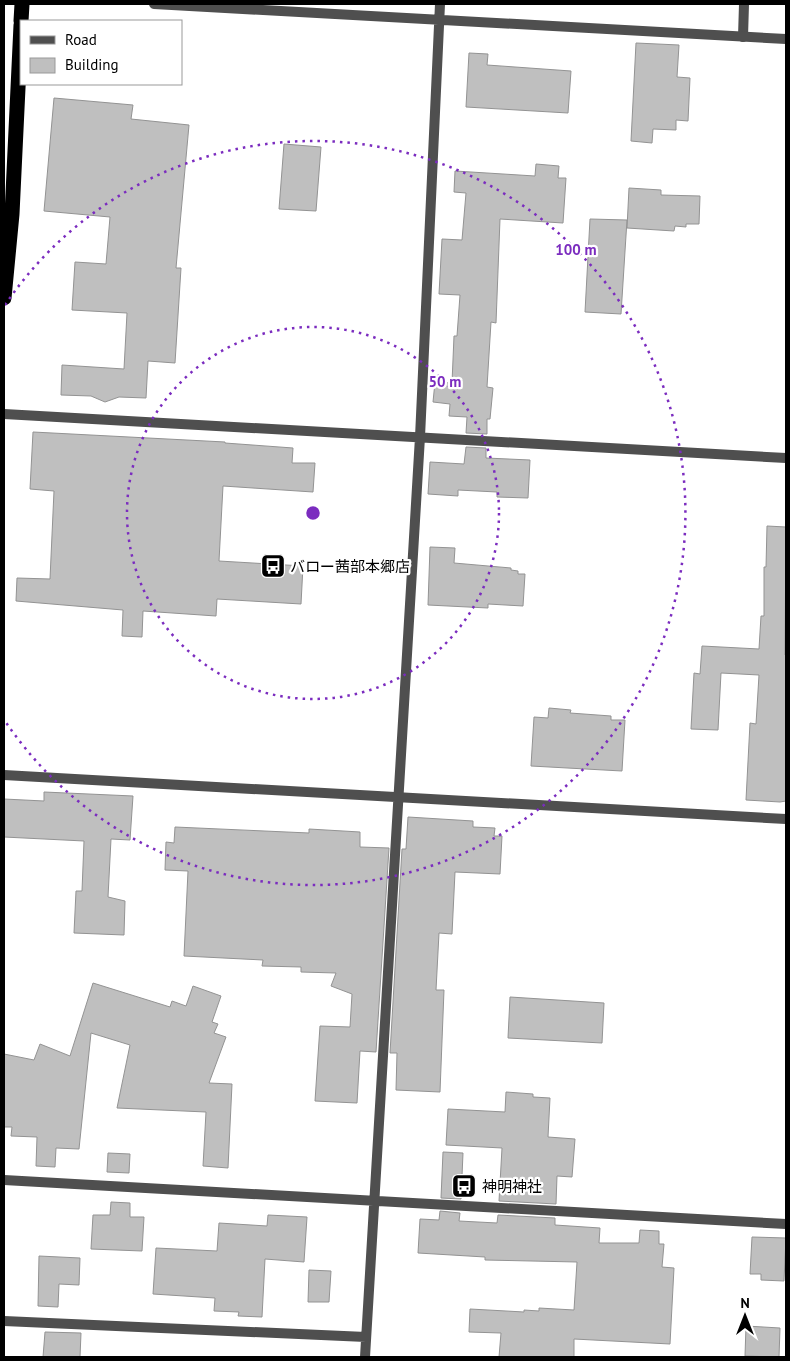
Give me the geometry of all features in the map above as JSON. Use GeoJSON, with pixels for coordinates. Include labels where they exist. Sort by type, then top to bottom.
{"type":"FeatureCollection","features":[{"type":"Feature","properties":{"kind":"highway"},"geometry":{"type":"LineString","coordinates":[[21,20],[22,4]]}},
{"type":"Feature","properties":{"kind":"highway"},"geometry":{"type":"LineString","coordinates":[[4,298],[12,214],[20,46]]}},
{"type":"Feature","properties":{"kind":"street"},"geometry":{"type":"LineString","coordinates":[[154,4],[786,39]]}},
{"type":"Feature","properties":{"kind":"street"},"geometry":{"type":"LineString","coordinates":[[365,1357],[420,437],[440,4]]}},
{"type":"Feature","properties":{"kind":"street"},"geometry":{"type":"LineString","coordinates":[[743,37],[744,4]]}},
{"type":"Feature","properties":{"kind":"street"},"geometry":{"type":"LineString","coordinates":[[4,414],[786,458]]}},
{"type":"Feature","properties":{"kind":"street"},"geometry":{"type":"LineString","coordinates":[[4,775],[786,819]]}},
{"type":"Feature","properties":{"kind":"street"},"geometry":{"type":"LineString","coordinates":[[4,1180],[786,1224]]}},
{"type":"Feature","properties":{"kind":"street"},"geometry":{"type":"LineString","coordinates":[[4,1320],[366,1337]]}},
{"type":"Feature","properties":{"kind":"building"},"geometry":{"type":"Polygon","coordinates":[[[636,43],[679,45],[677,77],[690,78],[688,121],[676,120],[676,130],[653,129],[652,143],[631,141],[636,43]]]}},
{"type":"Feature","properties":{"kind":"building"},"geometry":{"type":"Polygon","coordinates":[[[469,53],[488,54],[487,65],[571,71],[568,113],[466,107],[469,53]]]}},
{"type":"Feature","properties":{"kind":"building"},"geometry":{"type":"Polygon","coordinates":[[[54,98],[133,105],[131,119],[189,125],[176,268],[181,268],[175,363],[148,361],[146,398],[119,397],[105,402],[91,396],[61,395],[62,365],[124,369],[127,313],[72,310],[75,262],[106,264],[110,217],[44,211],[54,98]]]}},
{"type":"Feature","properties":{"kind":"building"},"geometry":{"type":"Polygon","coordinates":[[[284,144],[321,147],[316,211],[279,209],[284,144]]]}},
{"type":"Feature","properties":{"kind":"building"},"geometry":{"type":"Polygon","coordinates":[[[536,164],[559,166],[558,178],[566,178],[563,223],[500,219],[496,323],[491,322],[487,387],[493,388],[490,419],[487,419],[487,434],[466,433],[467,417],[449,416],[450,404],[433,402],[435,382],[452,383],[454,336],[457,336],[460,295],[439,294],[442,239],[462,240],[466,193],[454,192],[455,171],[535,176],[536,164]]]}},
{"type":"Feature","properties":{"kind":"building"},"geometry":{"type":"Polygon","coordinates":[[[629,188],[661,190],[661,195],[700,196],[699,224],[686,224],[686,227],[675,226],[674,231],[627,228],[629,188]]]}},
{"type":"Feature","properties":{"kind":"building"},"geometry":{"type":"Polygon","coordinates":[[[590,219],[627,220],[621,314],[585,312],[590,219]]]}},
{"type":"Feature","properties":{"kind":"building"},"geometry":{"type":"Polygon","coordinates":[[[33,432],[225,442],[293,448],[292,463],[315,463],[313,492],[223,486],[219,561],[303,566],[301,604],[217,599],[216,616],[143,611],[142,637],[122,636],[123,610],[16,601],[17,578],[50,579],[54,491],[30,489],[33,432]]]}},
{"type":"Feature","properties":{"kind":"building"},"geometry":{"type":"Polygon","coordinates":[[[466,447],[486,448],[486,458],[530,460],[528,498],[497,497],[497,492],[458,490],[458,496],[428,494],[430,462],[464,464],[466,447]]]}},
{"type":"Feature","properties":{"kind":"building"},"geometry":{"type":"Polygon","coordinates":[[[767,526],[786,527],[786,801],[780,802],[746,800],[750,723],[756,724],[759,675],[721,673],[718,730],[691,729],[694,673],[700,674],[702,646],[759,649],[761,616],[764,616],[764,567],[766,567],[767,526]]]}},
{"type":"Feature","properties":{"kind":"building"},"geometry":{"type":"Polygon","coordinates":[[[430,547],[455,548],[454,563],[511,568],[511,570],[518,571],[518,574],[525,574],[523,606],[488,604],[488,608],[428,605],[430,547]]]}},
{"type":"Feature","properties":{"kind":"building"},"geometry":{"type":"Polygon","coordinates":[[[549,708],[571,710],[570,713],[611,716],[611,720],[625,720],[622,771],[531,766],[534,717],[548,718],[549,708]]]}},
{"type":"Feature","properties":{"kind":"building"},"geometry":{"type":"Polygon","coordinates":[[[44,792],[133,796],[130,840],[111,839],[108,897],[125,901],[124,935],[74,933],[76,891],[82,891],[84,841],[4,837],[4,799],[44,801],[44,792]]]}},
{"type":"Feature","properties":{"kind":"building"},"geometry":{"type":"Polygon","coordinates":[[[408,817],[473,821],[473,827],[495,828],[494,836],[502,836],[500,874],[455,872],[452,934],[439,933],[436,990],[444,990],[440,1092],[396,1090],[397,1053],[390,1053],[402,849],[406,849],[408,817]]]}},
{"type":"Feature","properties":{"kind":"building"},"geometry":{"type":"Polygon","coordinates":[[[175,827],[309,833],[309,829],[360,832],[360,847],[389,848],[376,1052],[360,1051],[357,1103],[315,1101],[320,1026],[350,1027],[352,994],[331,986],[336,973],[301,972],[301,967],[262,966],[263,960],[184,956],[188,871],[165,870],[166,842],[174,843],[175,827]]]}},
{"type":"Feature","properties":{"kind":"building"},"geometry":{"type":"Polygon","coordinates":[[[93,983],[170,1007],[172,1001],[186,1006],[193,986],[221,996],[212,1022],[218,1024],[214,1033],[226,1037],[209,1083],[232,1084],[228,1168],[203,1166],[206,1112],[117,1108],[130,1045],[91,1033],[79,1149],[56,1148],[55,1167],[36,1166],[37,1137],[11,1136],[12,1127],[4,1127],[4,1054],[34,1060],[40,1044],[70,1056],[93,983]]]}},
{"type":"Feature","properties":{"kind":"building"},"geometry":{"type":"Polygon","coordinates":[[[510,997],[604,1003],[602,1043],[508,1038],[510,997]]]}},
{"type":"Feature","properties":{"kind":"building"},"geometry":{"type":"Polygon","coordinates":[[[506,1092],[533,1094],[533,1097],[550,1098],[548,1137],[575,1139],[572,1177],[557,1176],[556,1204],[499,1201],[502,1148],[446,1145],[448,1109],[505,1112],[506,1092]]]}},
{"type":"Feature","properties":{"kind":"building"},"geometry":{"type":"Polygon","coordinates":[[[443,1152],[463,1153],[461,1199],[441,1198],[443,1152]]]}},
{"type":"Feature","properties":{"kind":"building"},"geometry":{"type":"Polygon","coordinates":[[[108,1153],[130,1154],[129,1173],[107,1172],[108,1153]]]}},
{"type":"Feature","properties":{"kind":"building"},"geometry":{"type":"Polygon","coordinates":[[[111,1202],[130,1203],[130,1217],[144,1217],[142,1251],[91,1249],[93,1215],[110,1215],[111,1202]]]}},
{"type":"Feature","properties":{"kind":"building"},"geometry":{"type":"Polygon","coordinates":[[[440,1211],[460,1213],[459,1221],[497,1223],[498,1215],[555,1218],[555,1225],[600,1228],[599,1243],[639,1243],[640,1230],[659,1231],[659,1244],[664,1244],[662,1267],[674,1268],[670,1344],[574,1339],[574,1357],[499,1357],[501,1333],[469,1332],[470,1309],[524,1312],[524,1310],[539,1311],[539,1308],[574,1310],[577,1262],[485,1260],[485,1257],[418,1253],[420,1219],[439,1220],[440,1211]]]}},
{"type":"Feature","properties":{"kind":"building"},"geometry":{"type":"Polygon","coordinates":[[[268,1215],[307,1217],[304,1262],[265,1259],[262,1317],[238,1316],[239,1312],[214,1311],[215,1298],[153,1294],[156,1248],[217,1251],[219,1223],[267,1226],[268,1215]]]}},
{"type":"Feature","properties":{"kind":"building"},"geometry":{"type":"Polygon","coordinates":[[[752,1237],[786,1238],[784,1281],[761,1280],[761,1274],[750,1274],[752,1237]]]}},
{"type":"Feature","properties":{"kind":"building"},"geometry":{"type":"Polygon","coordinates":[[[39,1256],[80,1258],[79,1285],[59,1284],[58,1307],[38,1306],[39,1256]]]}},
{"type":"Feature","properties":{"kind":"building"},"geometry":{"type":"Polygon","coordinates":[[[309,1270],[331,1271],[329,1302],[308,1302],[309,1270]]]}},
{"type":"Feature","properties":{"kind":"building"},"geometry":{"type":"Polygon","coordinates":[[[746,1326],[780,1328],[779,1357],[745,1356],[746,1326]]]}},
{"type":"Feature","properties":{"kind":"building"},"geometry":{"type":"Polygon","coordinates":[[[45,1332],[81,1333],[80,1357],[43,1357],[45,1332]]]}},
{"type":"Feature","properties":{"kind":"place","name":"バロー茜部本郷店"},"geometry":{"type":"Point","coordinates":[273,566]}},
{"type":"Feature","properties":{"kind":"place","name":"神明神社"},"geometry":{"type":"Point","coordinates":[464,1186]}}]}
